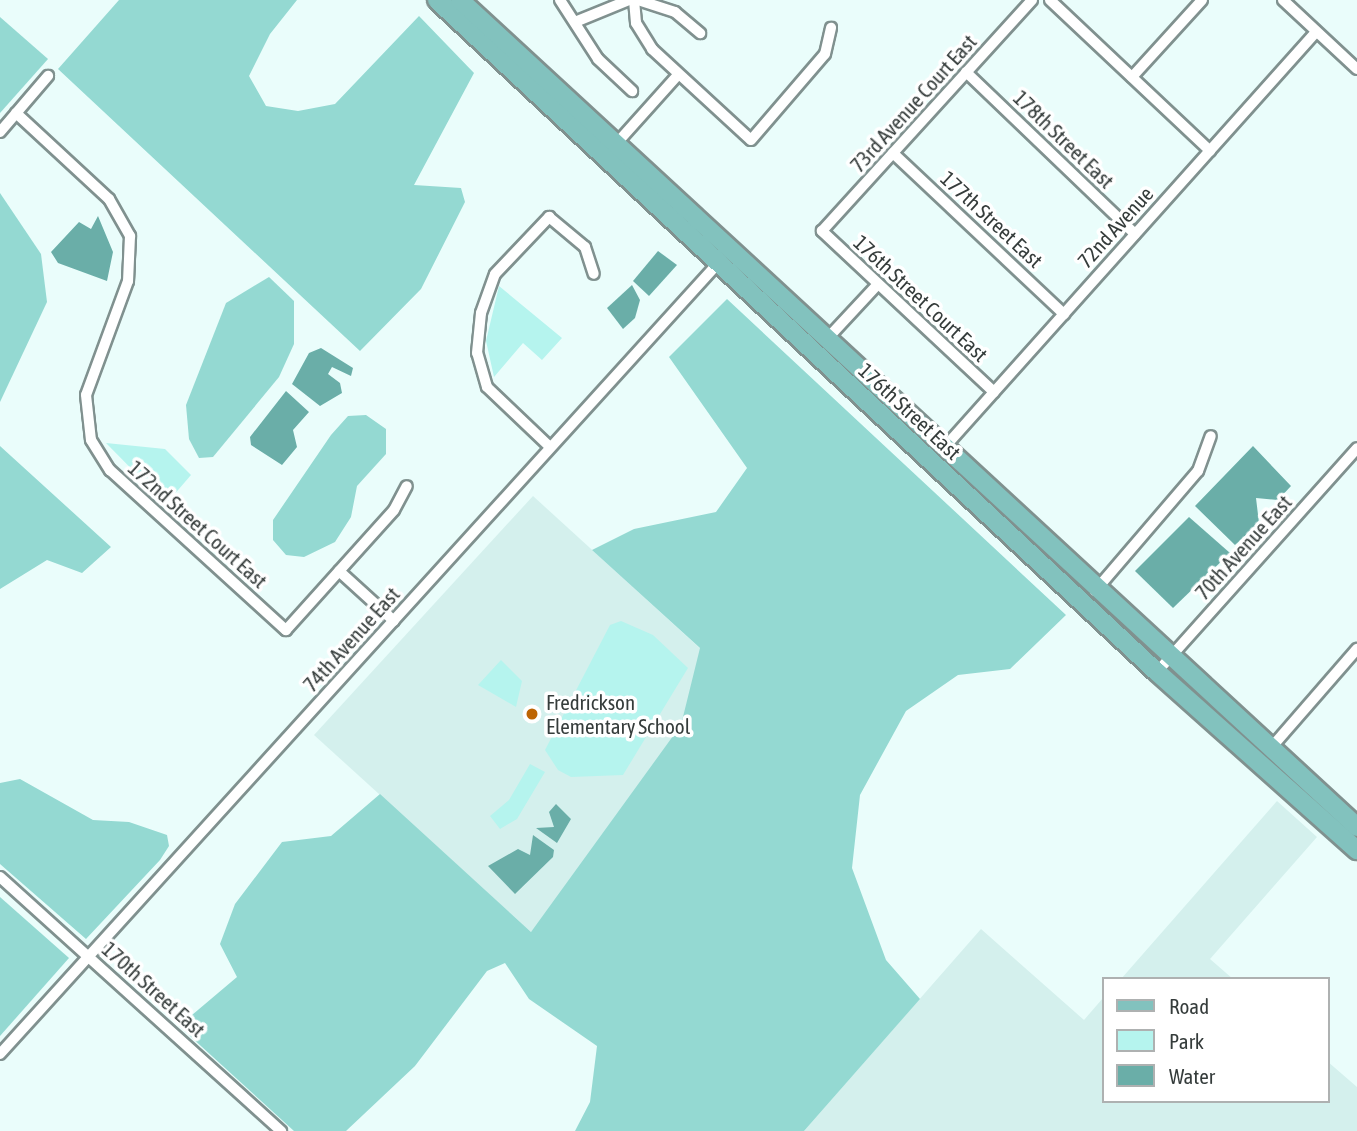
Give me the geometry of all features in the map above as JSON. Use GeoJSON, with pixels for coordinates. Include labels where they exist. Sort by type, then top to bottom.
{"type":"FeatureCollection","features":[{"type":"Feature","properties":{"kind":"main road","name":"176th Street East"},"geometry":{"type":"LineString","coordinates":[[437,0],[724,257],[1357,850]]}},
{"type":"Feature","properties":{"kind":"main road","name":"176th Street East"},"geometry":{"type":"LineString","coordinates":[[460,0],[616,144],[724,257],[826,340],[1095,591],[1163,666],[1270,749],[1357,827]]}},
{"type":"Feature","properties":{"kind":"main road"},"geometry":{"type":"LineString","coordinates":[[574,124],[605,145],[616,144]]}},
{"type":"Feature","properties":{"kind":"street"},"geometry":{"type":"LineString","coordinates":[[560,0],[598,59],[632,91]]}},
{"type":"Feature","properties":{"kind":"street"},"geometry":{"type":"LineString","coordinates":[[575,22],[634,0],[675,12],[700,33]]}},
{"type":"Feature","properties":{"kind":"street"},"geometry":{"type":"LineString","coordinates":[[634,0],[644,38],[678,75],[751,140],[825,54],[831,28]]}},
{"type":"Feature","properties":{"kind":"street","name":"73rd Avenue Court East"},"geometry":{"type":"LineString","coordinates":[[822,232],[1032,0]]}},
{"type":"Feature","properties":{"kind":"street"},"geometry":{"type":"LineString","coordinates":[[1050,0],[1210,151]]}},
{"type":"Feature","properties":{"kind":"street"},"geometry":{"type":"LineString","coordinates":[[1132,77],[1202,0]]}},
{"type":"Feature","properties":{"kind":"street"},"geometry":{"type":"LineString","coordinates":[[1283,0],[1357,69]]}},
{"type":"Feature","properties":{"kind":"street","name":"72nd Avenue"},"geometry":{"type":"LineString","coordinates":[[943,449],[1316,32]]}},
{"type":"Feature","properties":{"kind":"street","name":"178th Street East"},"geometry":{"type":"LineString","coordinates":[[966,72],[1135,234]]}},
{"type":"Feature","properties":{"kind":"street"},"geometry":{"type":"LineString","coordinates":[[616,144],[678,75]]}},
{"type":"Feature","properties":{"kind":"street"},"geometry":{"type":"LineString","coordinates":[[0,132],[48,76]]}},
{"type":"Feature","properties":{"kind":"street","name":"172nd Street Court East"},"geometry":{"type":"LineString","coordinates":[[16,113],[109,199],[130,236],[128,281],[86,395],[91,440],[110,470],[286,630],[340,571]]}},
{"type":"Feature","properties":{"kind":"street","name":"177th Street East"},"geometry":{"type":"LineString","coordinates":[[893,153],[1064,314]]}},
{"type":"Feature","properties":{"kind":"street"},"geometry":{"type":"LineString","coordinates":[[550,447],[487,387],[477,354],[488,287],[550,217],[585,247],[594,274]]}},
{"type":"Feature","properties":{"kind":"street","name":"176th Street Court East"},"geometry":{"type":"LineString","coordinates":[[822,232],[994,392]]}},
{"type":"Feature","properties":{"kind":"street","name":"74th Avenue East"},"geometry":{"type":"LineString","coordinates":[[0,1054],[724,257]]}},
{"type":"Feature","properties":{"kind":"street"},"geometry":{"type":"LineString","coordinates":[[826,340],[878,284]]}},
{"type":"Feature","properties":{"kind":"street"},"geometry":{"type":"LineString","coordinates":[[1095,591],[1198,471],[1211,436]]}},
{"type":"Feature","properties":{"kind":"street","name":"70th Avenue East"},"geometry":{"type":"LineString","coordinates":[[1163,666],[1357,448]]}},
{"type":"Feature","properties":{"kind":"street"},"geometry":{"type":"LineString","coordinates":[[394,621],[340,571],[394,510],[407,486]]}},
{"type":"Feature","properties":{"kind":"street"},"geometry":{"type":"LineString","coordinates":[[1270,749],[1357,649]]}},
{"type":"Feature","properties":{"kind":"street","name":"170th Street East"},"geometry":{"type":"LineString","coordinates":[[0,877],[281,1131]]}},
{"type":"Feature","properties":{"kind":"shaded area"},"geometry":{"type":"Polygon","coordinates":[[[119,0],[297,0],[270,34],[249,76],[266,106],[298,111],[335,104],[419,16],[474,73],[414,185],[461,188],[465,202],[421,289],[360,351],[58,69],[119,0]]]}},
{"type":"Feature","properties":{"kind":"shaded area"},"geometry":{"type":"Polygon","coordinates":[[[0,17],[48,59],[0,113],[0,17]]]}},
{"type":"Feature","properties":{"kind":"shaded area"},"geometry":{"type":"Polygon","coordinates":[[[0,193],[41,254],[47,302],[0,402],[0,193]]]}},
{"type":"Feature","properties":{"kind":"shaded area"},"geometry":{"type":"Polygon","coordinates":[[[269,277],[294,301],[294,344],[279,377],[213,457],[199,458],[189,439],[186,405],[226,303],[269,277]]]}},
{"type":"Feature","properties":{"kind":"shaded area"},"geometry":{"type":"Polygon","coordinates":[[[727,299],[1066,615],[1010,669],[958,675],[906,711],[860,795],[852,868],[886,960],[920,999],[804,1131],[575,1131],[590,1102],[597,1046],[529,999],[505,963],[487,971],[415,1066],[346,1131],[294,1131],[179,1026],[237,977],[220,944],[235,904],[282,842],[331,836],[380,794],[531,932],[681,725],[700,648],[592,550],[634,529],[716,512],[747,468],[669,357],[727,299]]]}},
{"type":"Feature","properties":{"kind":"shaded area"},"geometry":{"type":"Polygon","coordinates":[[[366,415],[386,429],[386,454],[357,486],[351,517],[335,542],[304,557],[286,555],[273,540],[273,520],[331,435],[348,416],[366,415]]]}},
{"type":"Feature","properties":{"kind":"shaded area"},"geometry":{"type":"Polygon","coordinates":[[[0,446],[111,547],[82,573],[47,560],[0,589],[0,446]]]}},
{"type":"Feature","properties":{"kind":"shaded area","name":"Fredrickson Elementary School"},"geometry":{"type":"Polygon","coordinates":[[[533,496],[749,693],[531,932],[314,735],[533,496]]]}},
{"type":"Feature","properties":{"kind":"shaded area"},"geometry":{"type":"Polygon","coordinates":[[[20,779],[93,820],[129,822],[167,835],[169,846],[160,860],[86,939],[0,864],[0,783],[20,779]]]}},
{"type":"Feature","properties":{"kind":"shaded area"},"geometry":{"type":"Polygon","coordinates":[[[1277,801],[1317,837],[1210,959],[1231,977],[1123,977],[1277,801]]]}},
{"type":"Feature","properties":{"kind":"shaded area"},"geometry":{"type":"Polygon","coordinates":[[[0,897],[69,958],[0,1036],[0,897]]]}},
{"type":"Feature","properties":{"kind":"shaded area"},"geometry":{"type":"Polygon","coordinates":[[[981,929],[1084,1020],[1102,999],[1102,1103],[1329,1103],[1329,1063],[1357,1087],[1357,1131],[804,1131],[981,929]]]}},
{"type":"Feature","properties":{"kind":"green space"},"geometry":{"type":"Polygon","coordinates":[[[499,286],[562,338],[542,360],[523,343],[494,377],[486,341],[499,286]]]}},
{"type":"Feature","properties":{"kind":"green space"},"geometry":{"type":"Polygon","coordinates":[[[106,443],[165,449],[191,475],[166,504],[106,443]]]}},
{"type":"Feature","properties":{"kind":"green space"},"geometry":{"type":"Polygon","coordinates":[[[621,621],[653,635],[688,668],[623,775],[571,777],[558,770],[545,750],[610,625],[621,621]]]}},
{"type":"Feature","properties":{"kind":"green space"},"geometry":{"type":"Polygon","coordinates":[[[501,660],[522,681],[516,707],[478,685],[501,660]]]}},
{"type":"Feature","properties":{"kind":"green space"},"geometry":{"type":"Polygon","coordinates":[[[530,764],[545,772],[517,819],[500,829],[490,816],[509,800],[530,764]]]}},
{"type":"Feature","properties":{"kind":"water"},"geometry":{"type":"Polygon","coordinates":[[[98,216],[113,252],[107,281],[58,263],[51,252],[79,222],[91,229],[98,216]]]}},
{"type":"Feature","properties":{"kind":"water"},"geometry":{"type":"Polygon","coordinates":[[[658,251],[677,265],[649,296],[633,281],[658,251]]]}},
{"type":"Feature","properties":{"kind":"water"},"geometry":{"type":"Polygon","coordinates":[[[632,285],[640,300],[635,318],[623,329],[607,308],[632,285]]]}},
{"type":"Feature","properties":{"kind":"water"},"geometry":{"type":"Polygon","coordinates":[[[321,348],[353,368],[351,376],[332,367],[328,374],[340,383],[342,393],[320,406],[292,384],[309,353],[321,348]]]}},
{"type":"Feature","properties":{"kind":"water"},"geometry":{"type":"Polygon","coordinates":[[[286,391],[309,412],[293,430],[297,447],[282,465],[251,445],[250,437],[286,391]]]}},
{"type":"Feature","properties":{"kind":"water"},"geometry":{"type":"Polygon","coordinates":[[[1253,446],[1291,486],[1278,500],[1256,498],[1259,523],[1235,545],[1195,506],[1253,446]]]}},
{"type":"Feature","properties":{"kind":"water"},"geometry":{"type":"Polygon","coordinates":[[[1189,517],[1230,553],[1173,608],[1135,571],[1189,517]]]}},
{"type":"Feature","properties":{"kind":"water"},"geometry":{"type":"Polygon","coordinates":[[[556,804],[571,819],[557,843],[536,828],[554,827],[549,812],[556,804]]]}},
{"type":"Feature","properties":{"kind":"water"},"geometry":{"type":"Polygon","coordinates":[[[533,835],[554,850],[553,857],[515,894],[488,866],[518,849],[530,855],[533,835]]]}},
{"type":"Feature","properties":{"kind":"place","name":"Fredrickson Elementary School"},"geometry":{"type":"Point","coordinates":[532,714]}}]}
